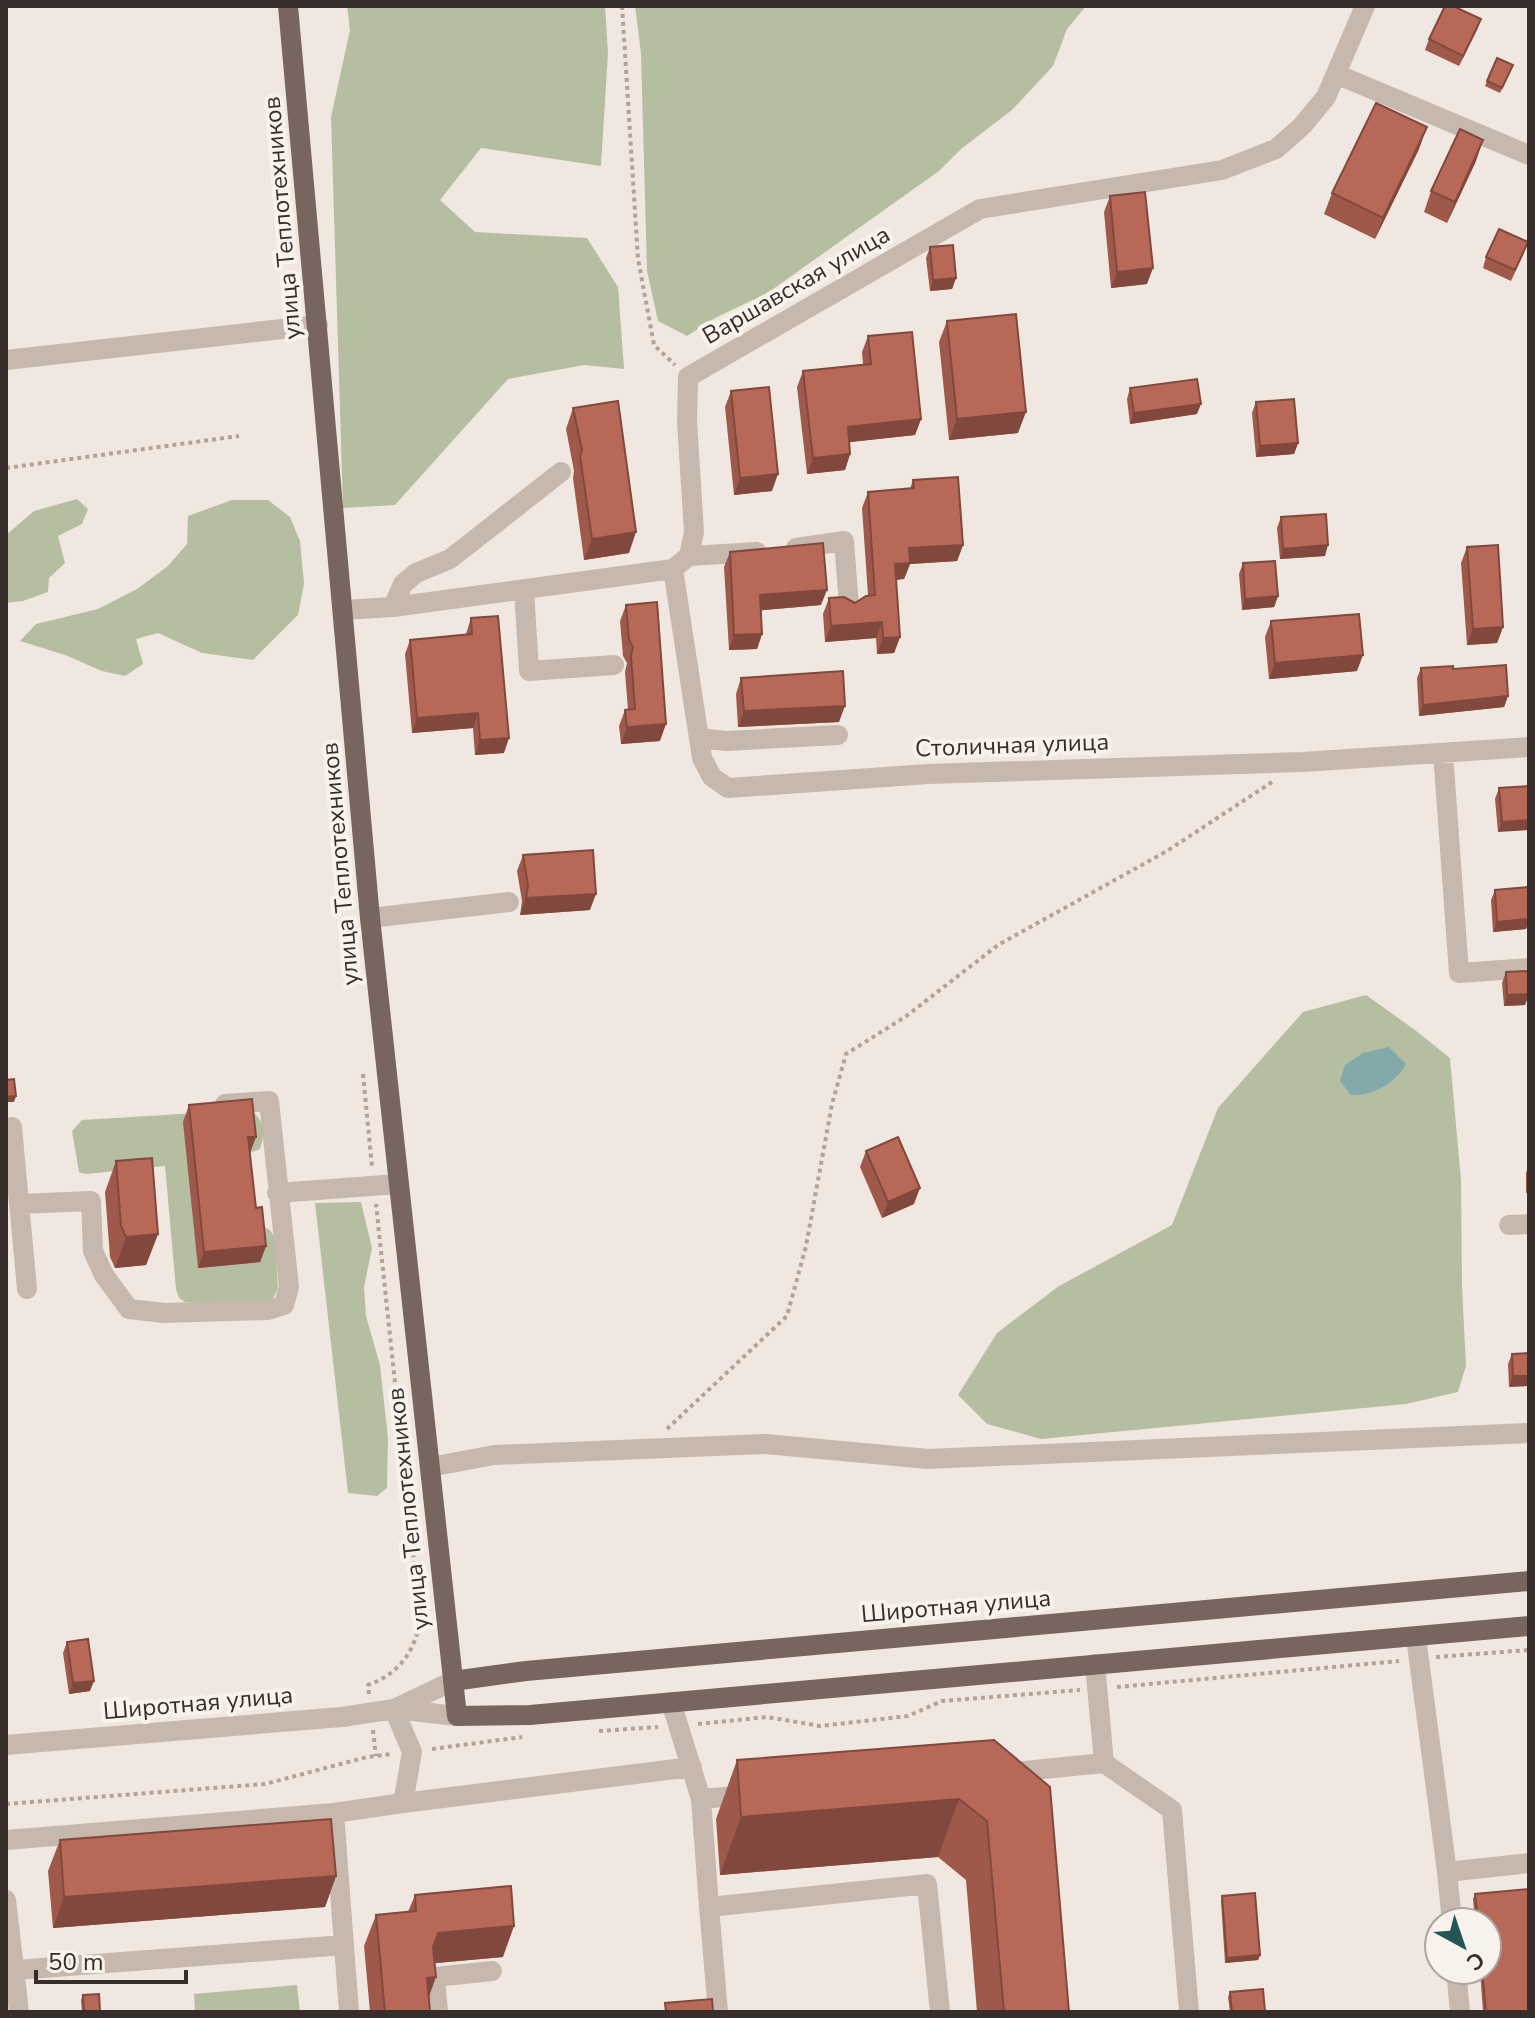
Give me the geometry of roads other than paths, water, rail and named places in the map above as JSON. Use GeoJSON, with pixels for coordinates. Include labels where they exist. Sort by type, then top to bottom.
{"type":"FeatureCollection","features":[{"type":"Feature","properties":{"kind":"main road","name":"улица Теплотехников"},"geometry":{"type":"LineString","coordinates":[[288,6],[370,918],[457,1716]]}},
{"type":"Feature","properties":{"kind":"main road","name":"Широтная улица"},"geometry":{"type":"LineString","coordinates":[[453,1681],[558,1668],[1529,1581]]}},
{"type":"Feature","properties":{"kind":"main road","name":"Широтная улица"},"geometry":{"type":"LineString","coordinates":[[457,1716],[530,1715],[1529,1626]]}},
{"type":"Feature","properties":{"kind":"street","name":"Варшавская улица"},"geometry":{"type":"LineString","coordinates":[[681,562],[694,532],[687,422],[688,377],[980,209],[1222,170],[1276,149],[1302,126],[1326,97],[1365,6]]}},
{"type":"Feature","properties":{"kind":"street"},"geometry":{"type":"LineString","coordinates":[[1336,74],[1529,155]]}},
{"type":"Feature","properties":{"kind":"street"},"geometry":{"type":"LineString","coordinates":[[6,360],[318,325]]}},
{"type":"Feature","properties":{"kind":"street"},"geometry":{"type":"LineString","coordinates":[[393,607],[403,584],[416,573],[450,559],[561,472]]}},
{"type":"Feature","properties":{"kind":"street"},"geometry":{"type":"LineString","coordinates":[[343,610],[393,607],[524,589],[681,562],[844,541],[849,606]]}},
{"type":"Feature","properties":{"kind":"street","name":"Столичная улица"},"geometry":{"type":"LineString","coordinates":[[681,562],[702,758],[712,777],[728,788],[928,774],[1303,762],[1529,747]]}},
{"type":"Feature","properties":{"kind":"street"},"geometry":{"type":"LineString","coordinates":[[524,589],[529,671],[614,665]]}},
{"type":"Feature","properties":{"kind":"street"},"geometry":{"type":"LineString","coordinates":[[699,738],[726,741],[838,735]]}},
{"type":"Feature","properties":{"kind":"street"},"geometry":{"type":"LineString","coordinates":[[1443,753],[1459,973],[1529,968]]}},
{"type":"Feature","properties":{"kind":"street"},"geometry":{"type":"LineString","coordinates":[[370,918],[509,902]]}},
{"type":"Feature","properties":{"kind":"street"},"geometry":{"type":"LineString","coordinates":[[19,1204],[91,1201],[93,1251],[104,1275],[129,1309],[164,1313],[268,1310],[284,1305],[289,1287],[269,1101],[221,1104]]}},
{"type":"Feature","properties":{"kind":"street"},"geometry":{"type":"LineString","coordinates":[[12,1127],[27,1289]]}},
{"type":"Feature","properties":{"kind":"street"},"geometry":{"type":"LineString","coordinates":[[277,1193],[398,1184]]}},
{"type":"Feature","properties":{"kind":"street"},"geometry":{"type":"LineString","coordinates":[[430,1467],[494,1455],[766,1444],[928,1459],[1529,1433]]}},
{"type":"Feature","properties":{"kind":"street"},"geometry":{"type":"LineString","coordinates":[[1416,1637],[1450,1906]]}},
{"type":"Feature","properties":{"kind":"street"},"geometry":{"type":"LineString","coordinates":[[1095,1664],[1104,1763]]}},
{"type":"Feature","properties":{"kind":"street","name":"Широтная улица"},"geometry":{"type":"LineString","coordinates":[[6,1745],[371,1713],[394,1709],[453,1681]]}},
{"type":"Feature","properties":{"kind":"street"},"geometry":{"type":"LineString","coordinates":[[671,1702],[701,1799],[718,2012]]}},
{"type":"Feature","properties":{"kind":"street"},"geometry":{"type":"LineString","coordinates":[[394,1709],[412,1752],[403,1803]]}},
{"type":"Feature","properties":{"kind":"street","name":"Широтная улица"},"geometry":{"type":"LineString","coordinates":[[394,1709],[457,1716]]}},
{"type":"Feature","properties":{"kind":"street"},"geometry":{"type":"LineString","coordinates":[[978,1775],[1040,1777],[1104,1763],[1172,1810],[1189,2012]]}},
{"type":"Feature","properties":{"kind":"street"},"geometry":{"type":"LineString","coordinates":[[6,1840],[334,1813],[692,1767]]}},
{"type":"Feature","properties":{"kind":"street"},"geometry":{"type":"LineString","coordinates":[[701,1799],[762,1793]]}},
{"type":"Feature","properties":{"kind":"street"},"geometry":{"type":"LineString","coordinates":[[334,1813],[349,2012]]}},
{"type":"Feature","properties":{"kind":"street"},"geometry":{"type":"LineString","coordinates":[[1447,1872],[1529,1863]]}},
{"type":"Feature","properties":{"kind":"street"},"geometry":{"type":"LineString","coordinates":[[709,1907],[927,1884],[940,2012]]}},
{"type":"Feature","properties":{"kind":"street"},"geometry":{"type":"LineString","coordinates":[[6,1900],[19,2012]]}},
{"type":"Feature","properties":{"kind":"street"},"geometry":{"type":"LineString","coordinates":[[16,1970],[344,1945]]}},
{"type":"Feature","properties":{"kind":"street"},"geometry":{"type":"LineString","coordinates":[[438,2012],[435,1977],[492,1971]]}},
{"type":"Feature","properties":{"kind":"street"},"geometry":{"type":"LineString","coordinates":[[1458,1986],[1460,2012]]}},
{"type":"Feature","properties":{"kind":"water"},"geometry":{"type":"Polygon","coordinates":[[[1389,1047],[1406,1064],[1402,1071],[1375,1091],[1351,1095],[1340,1081],[1345,1065],[1363,1053],[1389,1047]]]}}]}
